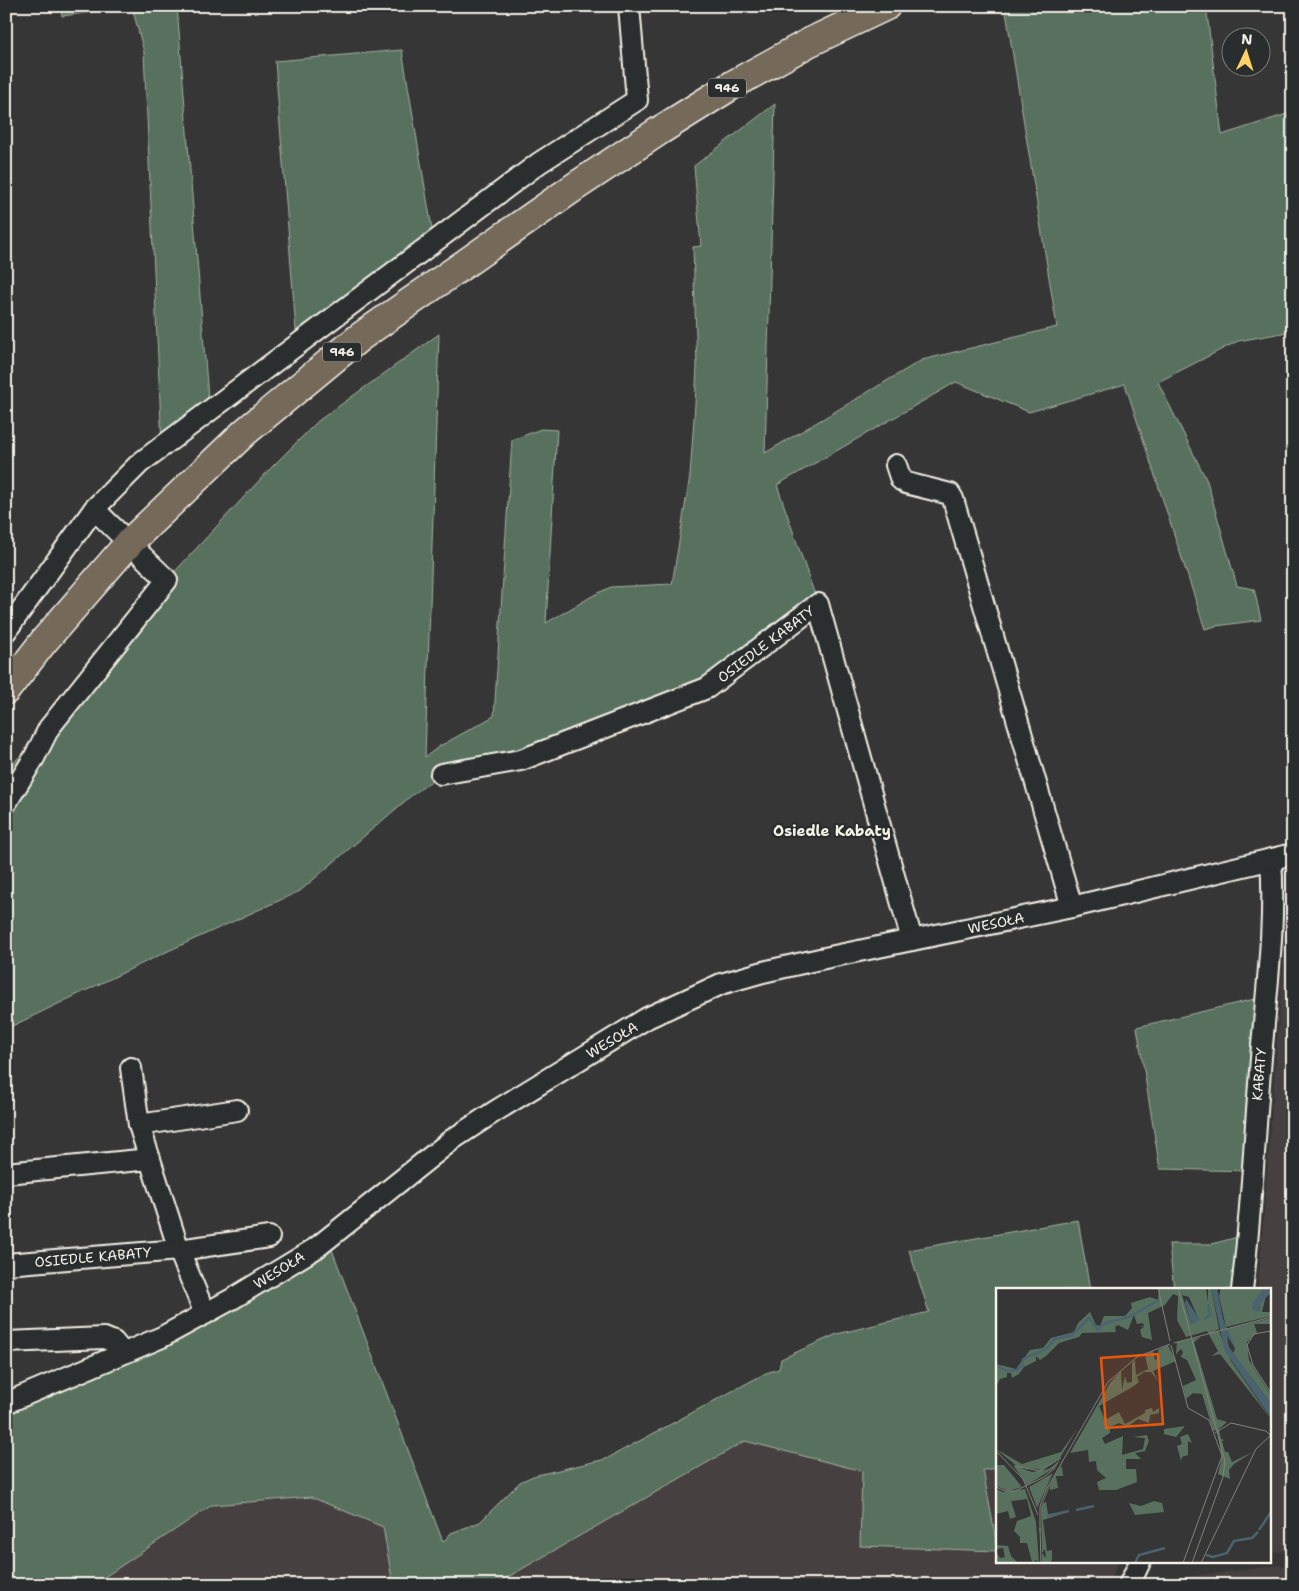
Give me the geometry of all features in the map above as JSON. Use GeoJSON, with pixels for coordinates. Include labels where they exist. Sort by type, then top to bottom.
{"type":"FeatureCollection","features":[{"type":"Feature","properties":{"kind":"main road","name":"946"},"geometry":{"type":"LineString","coordinates":[[6,690],[44,641],[129,543],[245,432],[360,337],[576,186],[659,131],[734,84],[784,56],[886,6]]}},
{"type":"Feature","properties":{"kind":"street"},"geometry":{"type":"LineString","coordinates":[[6,631],[94,509],[140,463],[540,163],[637,100],[629,6]]}},
{"type":"Feature","properties":{"kind":"street"},"geometry":{"type":"LineString","coordinates":[[896,465],[901,480],[906,483],[950,494],[954,499],[1072,907]]}},
{"type":"Feature","properties":{"kind":"street"},"geometry":{"type":"LineString","coordinates":[[6,803],[34,758],[49,728],[167,580],[94,509]]}},
{"type":"Feature","properties":{"kind":"street","name":"OSIEDLE KABATY"},"geometry":{"type":"LineString","coordinates":[[441,774],[521,760],[707,688],[818,604],[912,940]]}},
{"type":"Feature","properties":{"kind":"street","name":"WESOŁA"},"geometry":{"type":"LineString","coordinates":[[6,1403],[162,1336],[232,1299],[316,1248],[453,1139],[541,1082],[647,1018],[729,982],[762,972],[1072,907],[1293,854]]}},
{"type":"Feature","properties":{"kind":"street","name":"KABATY"},"geometry":{"type":"LineString","coordinates":[[1242,1288],[1249,1234],[1269,953],[1273,891],[1271,859]]}},
{"type":"Feature","properties":{"kind":"street"},"geometry":{"type":"LineString","coordinates":[[131,1068],[139,1125],[179,1250],[205,1314]]}},
{"type":"Feature","properties":{"kind":"street"},"geometry":{"type":"LineString","coordinates":[[139,1125],[237,1110]]}},
{"type":"Feature","properties":{"kind":"street"},"geometry":{"type":"LineString","coordinates":[[6,1173],[150,1159]]}},
{"type":"Feature","properties":{"kind":"street","name":"OSIEDLE KABATY"},"geometry":{"type":"LineString","coordinates":[[6,1264],[179,1250],[269,1237]]}},
{"type":"Feature","properties":{"kind":"street"},"geometry":{"type":"LineString","coordinates":[[6,1342],[104,1338],[114,1342],[123,1353]]}},
{"type":"Feature","properties":{"kind":"street"},"geometry":{"type":"LineString","coordinates":[[1130,1585],[1139,1564]]}},
{"type":"Feature","properties":{"kind":"shaded area"},"geometry":{"type":"Polygon","coordinates":[[[1293,857],[1293,1551],[1272,1553],[1272,1288],[1258,1288],[1284,954],[1271,859],[1293,857]]]}},
{"type":"Feature","properties":{"kind":"shaded area"},"geometry":{"type":"Polygon","coordinates":[[[745,1441],[862,1471],[860,1546],[996,1551],[996,1564],[1117,1564],[1108,1585],[494,1585],[745,1441]]]}},
{"type":"Feature","properties":{"kind":"shaded area"},"geometry":{"type":"Polygon","coordinates":[[[996,1468],[996,1537],[983,1470],[996,1468]]]}},
{"type":"Feature","properties":{"kind":"shaded area"},"geometry":{"type":"Polygon","coordinates":[[[311,1497],[383,1527],[393,1585],[102,1585],[103,1578],[212,1505],[311,1497]]]}},
{"type":"Feature","properties":{"kind":"shaded area"},"geometry":{"type":"Polygon","coordinates":[[[1293,1564],[1293,1585],[1159,1585],[1160,1580],[1293,1564]]]}},
{"type":"Feature","properties":{"kind":"green space"},"geometry":{"type":"Polygon","coordinates":[[[60,6],[177,6],[209,410],[162,446],[144,52],[132,7],[62,16],[60,6]]]}},
{"type":"Feature","properties":{"kind":"green space"},"geometry":{"type":"Polygon","coordinates":[[[1005,6],[1206,6],[1222,135],[1293,112],[1293,331],[1238,341],[1158,382],[1207,481],[1237,586],[1254,589],[1261,620],[1205,629],[1125,384],[1029,412],[956,382],[777,485],[818,604],[707,688],[521,760],[441,774],[411,796],[300,891],[166,952],[6,1029],[6,770],[49,728],[167,580],[269,470],[318,421],[439,334],[425,757],[440,746],[494,716],[512,440],[541,429],[557,430],[546,623],[611,587],[672,584],[690,476],[697,366],[693,247],[701,246],[694,166],[775,104],[765,453],[922,360],[1057,327],[1005,6]]]}},
{"type":"Feature","properties":{"kind":"green space"},"geometry":{"type":"Polygon","coordinates":[[[402,50],[434,241],[297,343],[275,61],[402,50]]]}},
{"type":"Feature","properties":{"kind":"green space"},"geometry":{"type":"Polygon","coordinates":[[[1255,999],[1266,999],[1252,1171],[1160,1169],[1137,1027],[1255,999]]]}},
{"type":"Feature","properties":{"kind":"green space"},"geometry":{"type":"Polygon","coordinates":[[[1078,1220],[1090,1288],[996,1288],[996,1468],[983,1470],[996,1540],[996,1551],[860,1546],[862,1471],[745,1441],[494,1585],[393,1585],[383,1527],[311,1497],[212,1505],[103,1578],[102,1585],[6,1585],[6,1403],[331,1247],[443,1542],[451,1533],[480,1522],[520,1482],[533,1476],[606,1459],[766,1373],[779,1369],[781,1359],[837,1334],[929,1312],[909,1250],[1078,1220]]]}},
{"type":"Feature","properties":{"kind":"green space"},"geometry":{"type":"Polygon","coordinates":[[[1249,1234],[1242,1288],[1174,1288],[1169,1244],[1212,1244],[1249,1234]]]}},
{"type":"Feature","properties":{"kind":"district","name":"Osiedle Kabaty"},"geometry":{"type":"Point","coordinates":[832,831]}}]}
